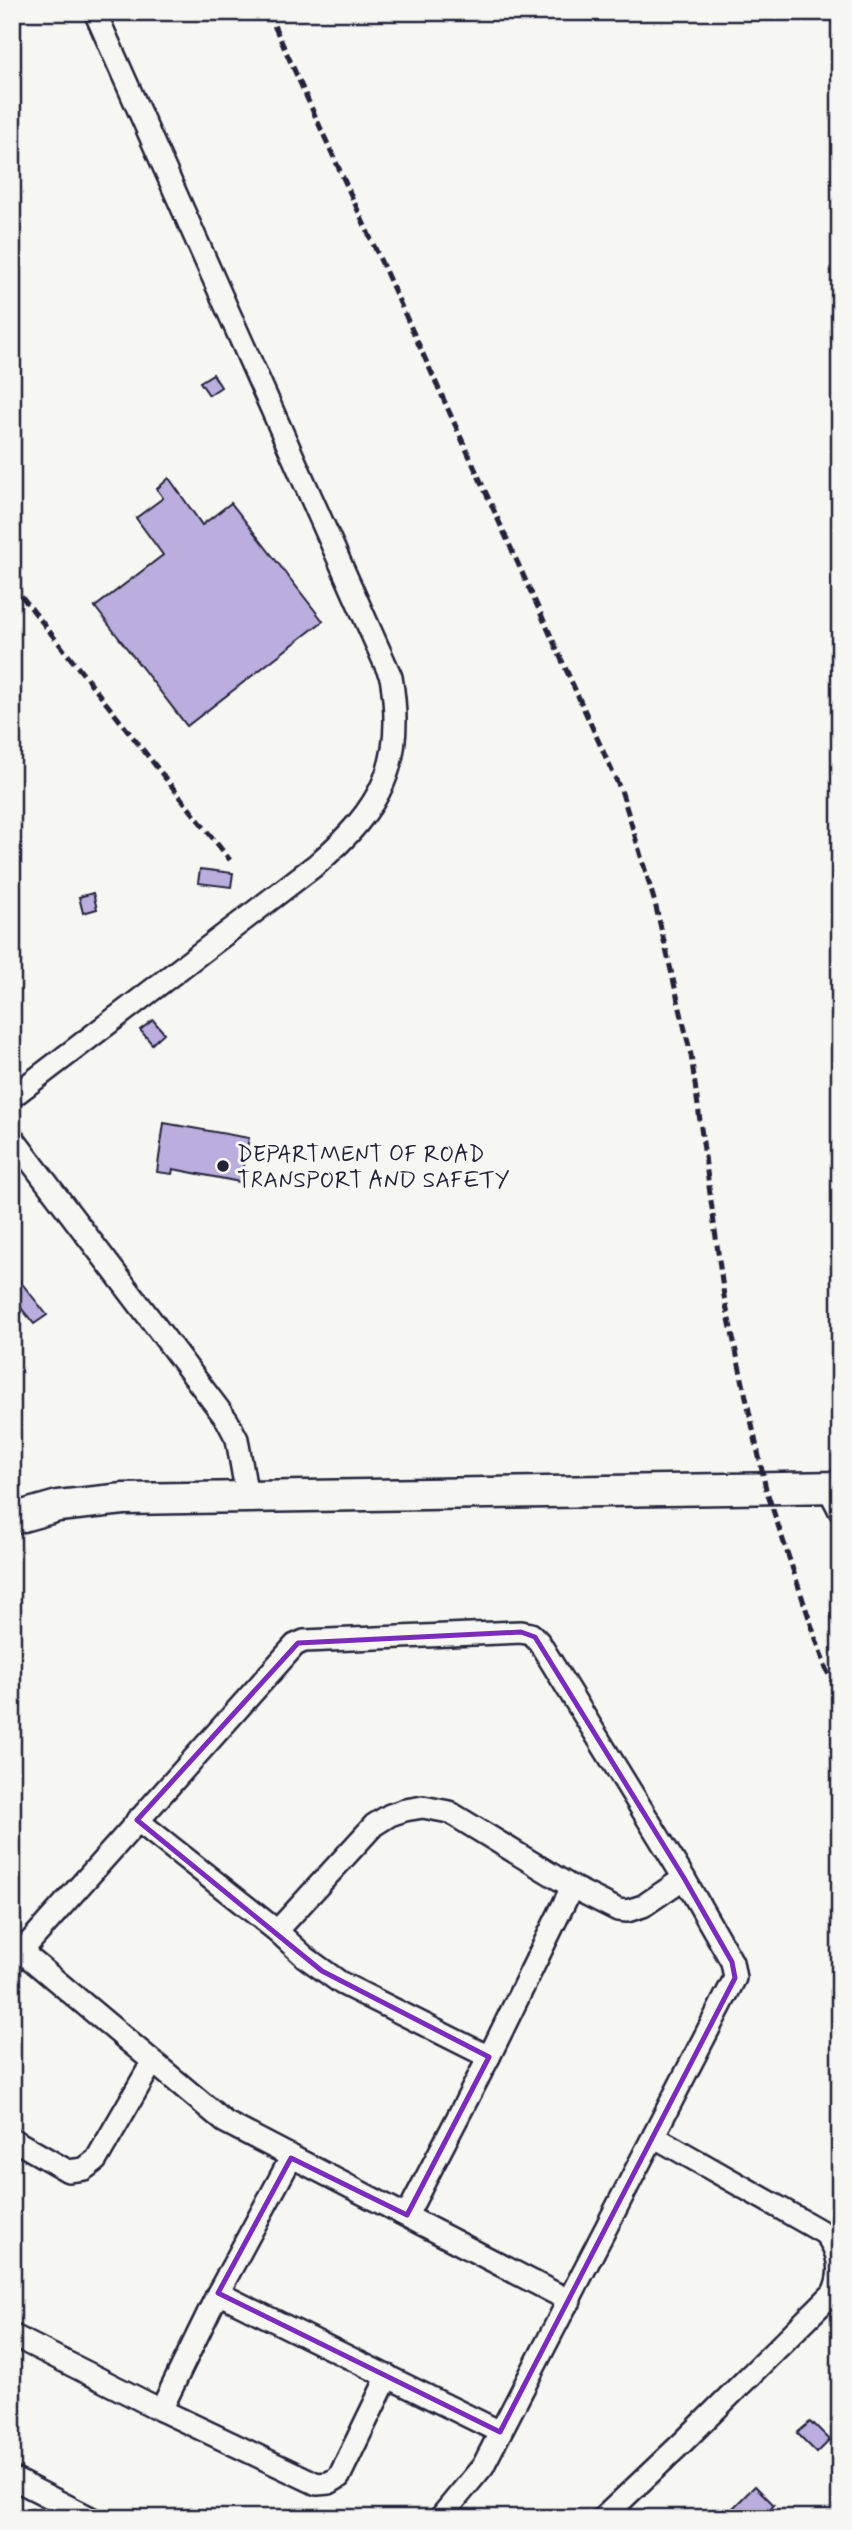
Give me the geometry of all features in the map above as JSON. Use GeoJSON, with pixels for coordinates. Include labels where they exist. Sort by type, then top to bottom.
{"type":"FeatureCollection","features":[{"type":"Feature","properties":{"kind":"street"},"geometry":{"type":"LineString","coordinates":[[12,1097],[317,864],[348,836],[371,809],[387,776],[397,724],[391,677],[95,12]]}},
{"type":"Feature","properties":{"kind":"street"},"geometry":{"type":"LineString","coordinates":[[12,1137],[228,1420],[237,1439],[247,1496]]}},
{"type":"Feature","properties":{"kind":"street"},"geometry":{"type":"LineString","coordinates":[[12,1519],[58,1506],[95,1501],[247,1496],[836,1496]]}},
{"type":"Feature","properties":{"kind":"street"},"geometry":{"type":"LineString","coordinates":[[440,2518],[483,2466],[500,2432],[570,2301],[655,2137],[735,1978],[732,1962],[684,1878],[539,1643],[527,1633],[298,1643],[17,1957],[225,2122],[570,2301]]}},
{"type":"Feature","properties":{"kind":"street"},"geometry":{"type":"LineString","coordinates":[[277,1931],[374,1825],[390,1815],[423,1807],[449,1812],[607,1907],[627,1911],[643,1906],[684,1878]]}},
{"type":"Feature","properties":{"kind":"street"},"geometry":{"type":"LineString","coordinates":[[137,1820],[277,1931],[305,1957],[341,1983],[489,2057]]}},
{"type":"Feature","properties":{"kind":"street"},"geometry":{"type":"LineString","coordinates":[[407,2215],[572,1888]]}},
{"type":"Feature","properties":{"kind":"street"},"geometry":{"type":"LineString","coordinates":[[12,2138],[68,2171],[89,2167],[96,2160],[152,2063]]}},
{"type":"Feature","properties":{"kind":"street"},"geometry":{"type":"LineString","coordinates":[[603,2518],[833,2293],[839,2274],[834,2245],[824,2233],[655,2137]]}},
{"type":"Feature","properties":{"kind":"street"},"geometry":{"type":"LineString","coordinates":[[161,2410],[218,2293],[290,2158]]}},
{"type":"Feature","properties":{"kind":"street"},"geometry":{"type":"LineString","coordinates":[[218,2293],[500,2432]]}},
{"type":"Feature","properties":{"kind":"street"},"geometry":{"type":"LineString","coordinates":[[12,2335],[317,2484],[324,2484],[339,2477],[388,2376]]}},
{"type":"Feature","properties":{"kind":"street"},"geometry":{"type":"LineString","coordinates":[[12,2478],[91,2518]]}},
{"type":"Feature","properties":{"kind":"highlighted area"},"geometry":{"type":"Polygon","coordinates":[[[521,1632],[535,1637],[684,1878],[732,1962],[735,1978],[500,2432],[218,2293],[291,2158],[407,2215],[489,2057],[322,1971],[137,1820],[298,1643],[521,1632]]]}},
{"type":"Feature","properties":{"kind":"building"},"geometry":{"type":"Polygon","coordinates":[[[213,374],[221,387],[209,395],[200,382],[213,374]]]}},
{"type":"Feature","properties":{"kind":"building"},"geometry":{"type":"Polygon","coordinates":[[[169,478],[202,525],[231,503],[323,621],[187,726],[95,607],[163,555],[136,518],[163,498],[157,489],[169,478]]]}},
{"type":"Feature","properties":{"kind":"building"},"geometry":{"type":"Polygon","coordinates":[[[200,869],[233,873],[231,887],[198,883],[200,869]]]}},
{"type":"Feature","properties":{"kind":"building"},"geometry":{"type":"Polygon","coordinates":[[[93,893],[97,909],[83,913],[79,897],[93,893]]]}},
{"type":"Feature","properties":{"kind":"building"},"geometry":{"type":"Polygon","coordinates":[[[153,1020],[164,1033],[152,1044],[140,1030],[153,1020]]]}},
{"type":"Feature","properties":{"kind":"building"},"geometry":{"type":"Polygon","coordinates":[[[164,1123],[249,1138],[240,1182],[173,1169],[172,1174],[157,1172],[164,1123]]]}},
{"type":"Feature","properties":{"kind":"building"},"geometry":{"type":"Polygon","coordinates":[[[12,1271],[47,1315],[34,1324],[12,1297],[12,1271]]]}},
{"type":"Feature","properties":{"kind":"building"},"geometry":{"type":"Polygon","coordinates":[[[810,2422],[830,2440],[817,2453],[797,2433],[810,2422]]]}},
{"type":"Feature","properties":{"kind":"building"},"geometry":{"type":"Polygon","coordinates":[[[755,2486],[774,2505],[762,2518],[723,2518],[755,2486]]]}},
{"type":"Feature","properties":{"kind":"railway"},"geometry":{"type":"LineString","coordinates":[[268,12],[622,793],[655,903],[691,1055],[724,1296],[766,1489],[826,1669],[840,1697]]}},
{"type":"Feature","properties":{"kind":"railway"},"geometry":{"type":"LineString","coordinates":[[12,584],[230,860]]}},
{"type":"Feature","properties":{"kind":"place","name":"DEPARTMENT OF ROAD TRANSPORT AND SAFETY"},"geometry":{"type":"Point","coordinates":[223,1166]}}]}
